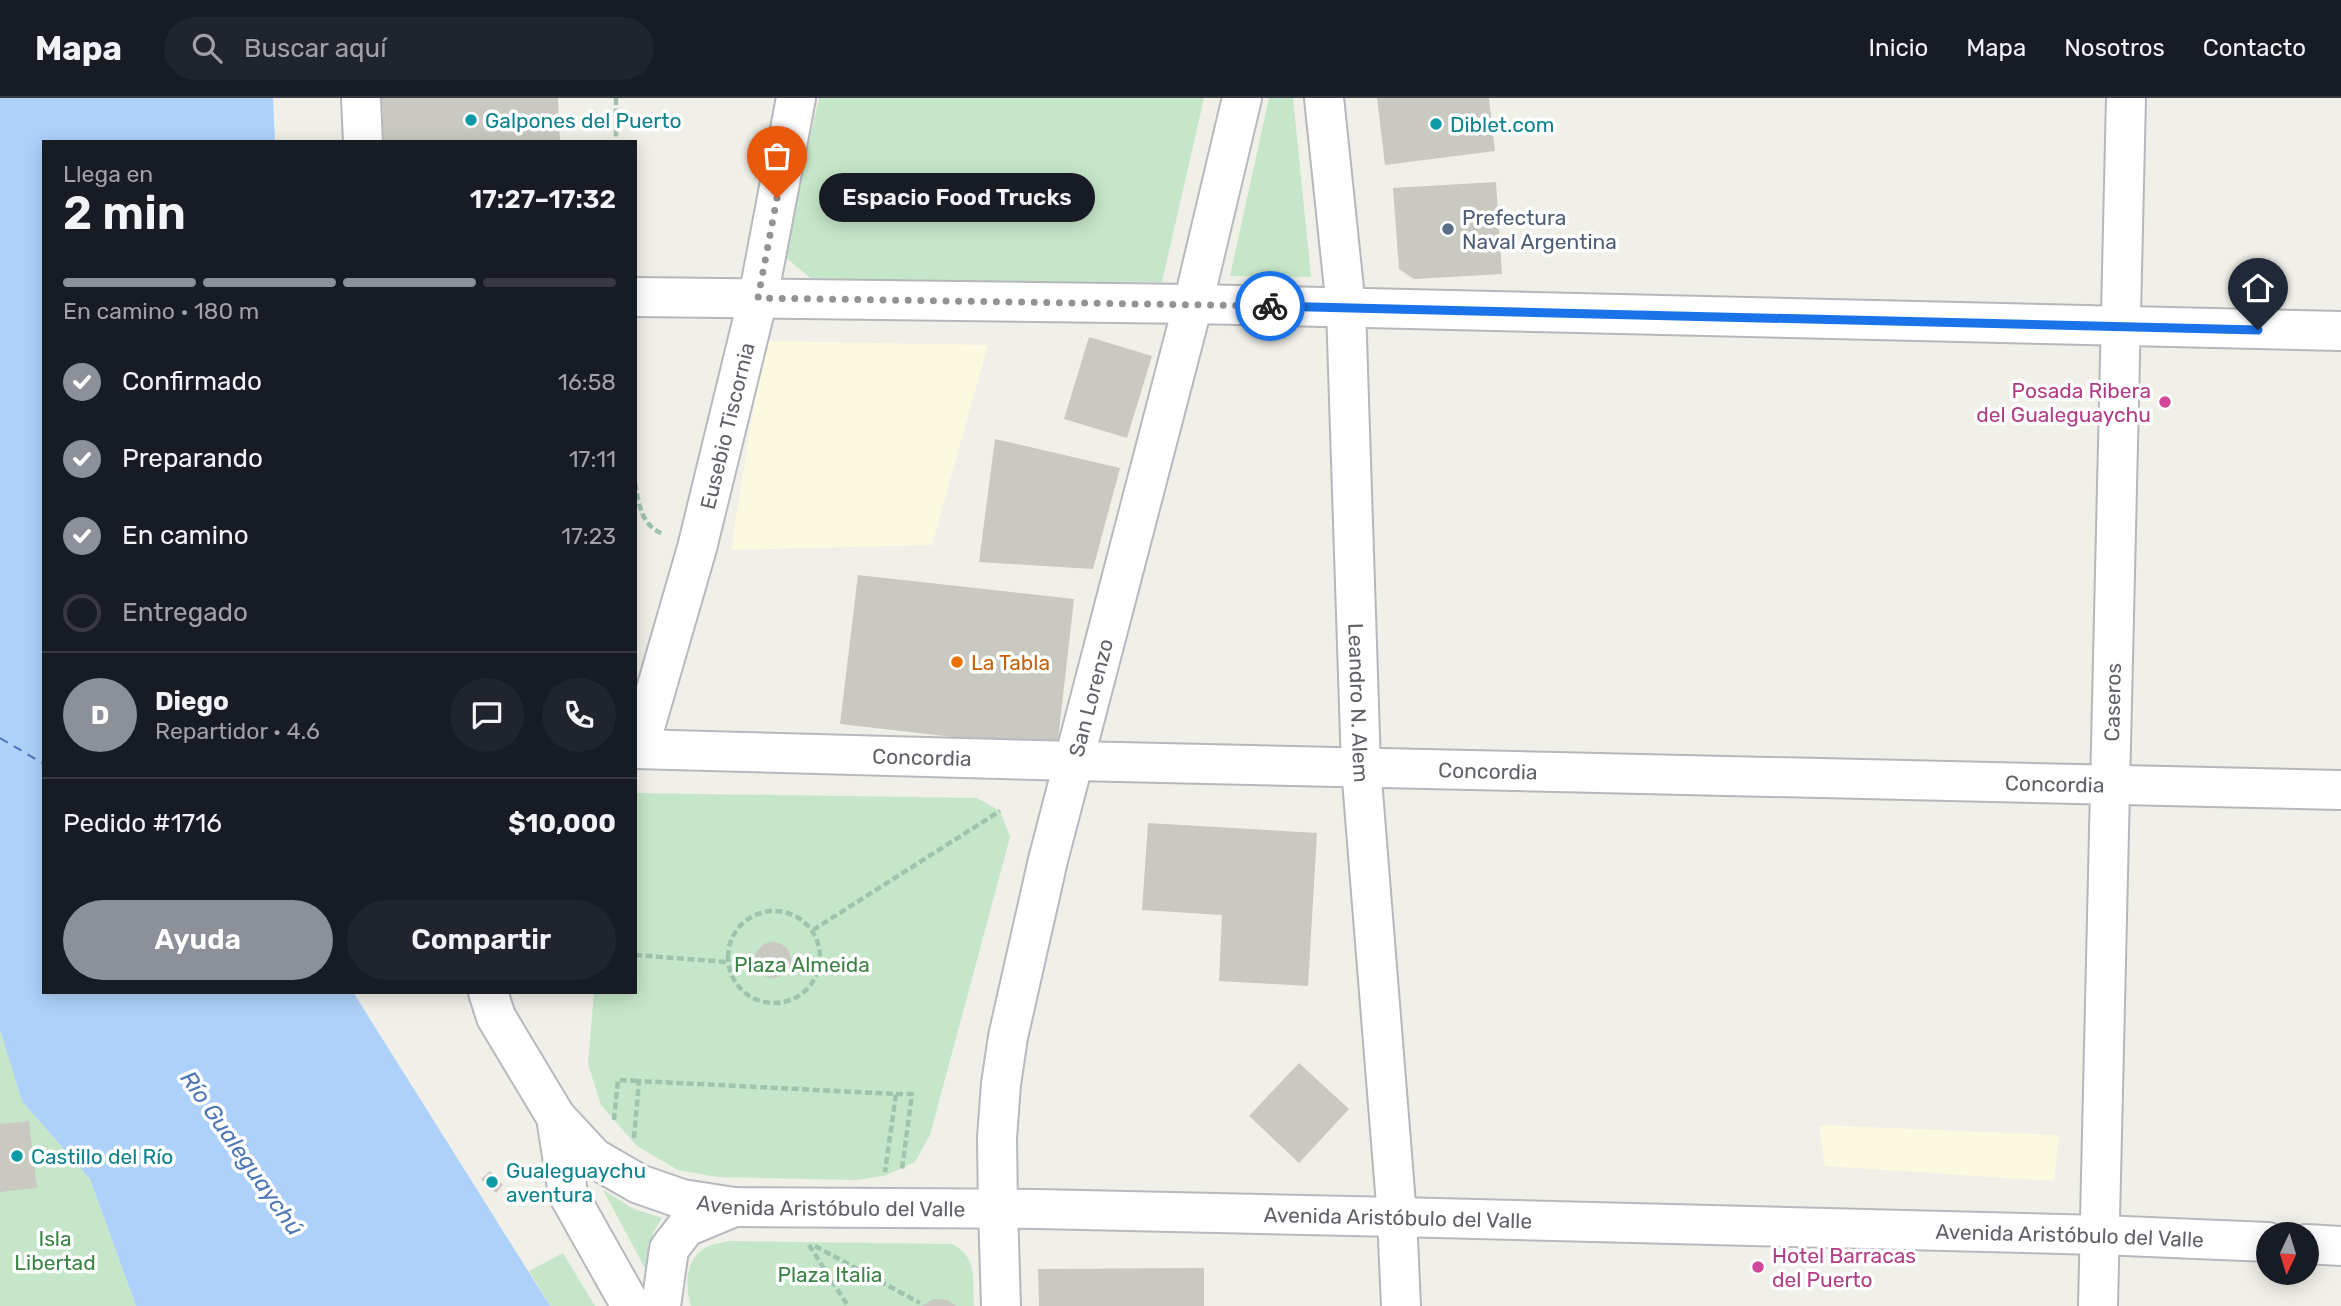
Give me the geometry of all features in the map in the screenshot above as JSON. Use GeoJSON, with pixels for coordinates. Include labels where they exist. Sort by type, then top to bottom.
{"type":"FeatureCollection","features":[{"type":"Feature","properties":{"kind":"street"},"geometry":{"type":"LineString","coordinates":[[361,98],[363,140]]}},
{"type":"Feature","properties":{"kind":"street","name":"Eusebio Tiscornia"},"geometry":{"type":"LineString","coordinates":[[637,748],[697,548],[758,298],[796,98]]}},
{"type":"Feature","properties":{"kind":"street","name":"San Lorenzo"},"geometry":{"type":"LineString","coordinates":[[1001,1306],[997,1138],[1008,1037],[1048,860],[1193,304],[1242,98]]}},
{"type":"Feature","properties":{"kind":"street","name":"Leandro N. Alem"},"geometry":{"type":"LineString","coordinates":[[1324,98],[1346,308],[1361,767],[1401,1306]]}},
{"type":"Feature","properties":{"kind":"street","name":"Caseros"},"geometry":{"type":"LineString","coordinates":[[2098,1306],[2126,98]]}},
{"type":"Feature","properties":{"kind":"street"},"geometry":{"type":"LineString","coordinates":[[637,297],[1193,304],[2341,331]]}},
{"type":"Feature","properties":{"kind":"street","name":"Concordia"},"geometry":{"type":"LineString","coordinates":[[637,748],[1075,761],[2341,790]]}},
{"type":"Feature","properties":{"kind":"street"},"geometry":{"type":"LineString","coordinates":[[489,994],[496,1017],[556,1117],[568,1194],[631,1306]]}},
{"type":"Feature","properties":{"kind":"street","name":"Avenida Aristóbulo del Valle"},"geometry":{"type":"LineString","coordinates":[[556,1117],[594,1158],[639,1184],[682,1199],[734,1207],[1396,1217],[2256,1241]]}},
{"type":"Feature","properties":{"kind":"street"},"geometry":{"type":"LineString","coordinates":[[662,1306],[669,1249],[686,1227],[734,1207]]}},
{"type":"Feature","properties":{"kind":"street"},"geometry":{"type":"LineString","coordinates":[[2319,1245],[2341,1246]]}},
{"type":"Feature","properties":{"kind":"path"},"geometry":{"type":"LineString","coordinates":[[616,98],[616,140]]}},
{"type":"Feature","properties":{"kind":"path"},"geometry":{"type":"LineString","coordinates":[[637,494],[641,515],[656,531],[697,548]]}},
{"type":"Feature","properties":{"kind":"path"},"geometry":{"type":"LineString","coordinates":[[813,930],[1000,811]]}},
{"type":"Feature","properties":{"kind":"path"},"geometry":{"type":"LineString","coordinates":[[775,910],[790,913],[813,930],[820,958],[817,973],[810,986],[787,1002],[770,1003],[748,995],[731,977],[727,962],[728,945],[734,930],[746,919],[761,912],[775,910]]}},
{"type":"Feature","properties":{"kind":"path"},"geometry":{"type":"LineString","coordinates":[[637,955],[727,962]]}},
{"type":"Feature","properties":{"kind":"path"},"geometry":{"type":"LineString","coordinates":[[614,1120],[618,1080],[912,1094],[902,1169]]}},
{"type":"Feature","properties":{"kind":"path"},"geometry":{"type":"LineString","coordinates":[[634,1141],[639,1081]]}},
{"type":"Feature","properties":{"kind":"path"},"geometry":{"type":"LineString","coordinates":[[884,1176],[896,1094]]}},
{"type":"Feature","properties":{"kind":"path"},"geometry":{"type":"LineString","coordinates":[[848,1306],[807,1242],[920,1303]]}},
{"type":"Feature","properties":{"kind":"shaded area"},"geometry":{"type":"Polygon","coordinates":[[[764,341],[988,345],[932,545],[731,550],[764,341]]]}},
{"type":"Feature","properties":{"kind":"shaded area"},"geometry":{"type":"Polygon","coordinates":[[[1819,1125],[2059,1135],[2054,1181],[1825,1166],[1819,1125]]]}},
{"type":"Feature","properties":{"kind":"green space"},"geometry":{"type":"Polygon","coordinates":[[[819,98],[1204,98],[1162,282],[815,282],[783,255],[819,98]]]}},
{"type":"Feature","properties":{"kind":"green space"},"geometry":{"type":"Polygon","coordinates":[[[1269,98],[1293,98],[1311,277],[1230,276],[1269,98]]]}},
{"type":"Feature","properties":{"kind":"green space","name":"Plaza Almeida"},"geometry":{"type":"Polygon","coordinates":[[[637,793],[977,798],[1000,811],[1010,837],[930,1135],[915,1162],[884,1176],[856,1180],[717,1177],[678,1170],[637,1146],[601,1105],[588,1064],[594,994],[637,994],[637,793]]]}},
{"type":"Feature","properties":{"kind":"green space","name":"Isla Libertad"},"geometry":{"type":"Polygon","coordinates":[[[0,1030],[22,1101],[90,1179],[136,1306],[0,1306],[0,1030]]]}},
{"type":"Feature","properties":{"kind":"green space"},"geometry":{"type":"Polygon","coordinates":[[[603,1190],[634,1209],[662,1218],[653,1233],[646,1270],[603,1190]]]}},
{"type":"Feature","properties":{"kind":"green space","name":"Plaza Italia"},"geometry":{"type":"Polygon","coordinates":[[[728,1241],[952,1244],[967,1256],[970,1263],[974,1306],[691,1306],[688,1290],[690,1266],[698,1253],[707,1247],[728,1241]]]}},
{"type":"Feature","properties":{"kind":"green space"},"geometry":{"type":"Polygon","coordinates":[[[563,1253],[595,1306],[550,1306],[529,1271],[563,1253]]]}},
{"type":"Feature","properties":{"kind":"water","name":"Río Gualeguaychú"},"geometry":{"type":"Polygon","coordinates":[[[0,98],[273,98],[275,140],[42,140],[42,994],[354,994],[550,1306],[136,1306],[90,1179],[22,1101],[0,1030],[0,98]]]}},
{"type":"Feature","properties":{"kind":"building","name":"Galpones del Puerto"},"geometry":{"type":"Polygon","coordinates":[[[382,98],[558,98],[560,140],[384,140],[382,98]]]}},
{"type":"Feature","properties":{"kind":"building","name":"Diblet.com"},"geometry":{"type":"Polygon","coordinates":[[[1377,98],[1489,98],[1495,151],[1385,165],[1377,98]]]}},
{"type":"Feature","properties":{"kind":"building","name":"Prefectura Naval Argentina"},"geometry":{"type":"Polygon","coordinates":[[[1496,182],[1502,274],[1414,279],[1399,269],[1393,188],[1496,182]]]}},
{"type":"Feature","properties":{"kind":"building"},"geometry":{"type":"Polygon","coordinates":[[[1089,337],[1152,356],[1127,438],[1064,419],[1089,337]]]}},
{"type":"Feature","properties":{"kind":"building"},"geometry":{"type":"Polygon","coordinates":[[[995,439],[1120,468],[1093,569],[979,562],[995,439]]]}},
{"type":"Feature","properties":{"kind":"building","name":"La Tabla"},"geometry":{"type":"Polygon","coordinates":[[[858,575],[1074,599],[1057,749],[840,724],[858,575]]]}},
{"type":"Feature","properties":{"kind":"building"},"geometry":{"type":"Polygon","coordinates":[[[1148,823],[1317,833],[1308,986],[1219,981],[1222,915],[1142,910],[1148,823]]]}},
{"type":"Feature","properties":{"kind":"building"},"geometry":{"type":"Polygon","coordinates":[[[773,942],[786,947],[791,960],[786,973],[773,978],[760,973],[755,960],[760,947],[773,942]]]}},
{"type":"Feature","properties":{"kind":"building"},"geometry":{"type":"Polygon","coordinates":[[[1299,1063],[1349,1109],[1299,1163],[1249,1116],[1299,1063]]]}},
{"type":"Feature","properties":{"kind":"building","name":"Castillo del Río"},"geometry":{"type":"Polygon","coordinates":[[[29,1121],[37,1188],[0,1192],[0,1124],[29,1121]]]}},
{"type":"Feature","properties":{"kind":"building","name":"Gualeguaychu aventura"},"geometry":{"type":"Polygon","coordinates":[[[490,1171],[503,1185],[496,1193],[481,1179],[490,1171]]]}},
{"type":"Feature","properties":{"kind":"building"},"geometry":{"type":"Polygon","coordinates":[[[1204,1268],[1204,1306],[1039,1306],[1038,1269],[1204,1268]]]}},
{"type":"Feature","properties":{"kind":"building"},"geometry":{"type":"Polygon","coordinates":[[[933,1299],[948,1300],[956,1306],[922,1306],[933,1299]]]}},
{"type":"Feature","properties":{"kind":"ferry route"},"geometry":{"type":"LineString","coordinates":[[0,738],[42,763]]}},
{"type":"Feature","properties":{"kind":"way so far"},"geometry":{"type":"LineString","coordinates":[[777,198],[758,298],[1270,306]]}},
{"type":"Feature","properties":{"kind":"place","name":"Galpones del Puerto"},"geometry":{"type":"Point","coordinates":[471,120]}},
{"type":"Feature","properties":{"kind":"place","name":"Diblet.com"},"geometry":{"type":"Point","coordinates":[1436,124]}},
{"type":"Feature","properties":{"kind":"place","name":"Espacio Food Trucks"},"geometry":{"type":"Point","coordinates":[777,198]}},
{"type":"Feature","properties":{"kind":"place","name":"Prefectura Naval Argentina"},"geometry":{"type":"Point","coordinates":[1448,229]}},
{"type":"Feature","properties":{"kind":"place","name":"Posada Ribera del Gualeguaychu"},"geometry":{"type":"Point","coordinates":[2165,402]}},
{"type":"Feature","properties":{"kind":"place","name":"La Tabla"},"geometry":{"type":"Point","coordinates":[957,662]}},
{"type":"Feature","properties":{"kind":"place","name":"Castillo del Río"},"geometry":{"type":"Point","coordinates":[17,1156]}},
{"type":"Feature","properties":{"kind":"place","name":"Gualeguaychu aventura"},"geometry":{"type":"Point","coordinates":[492,1182]}},
{"type":"Feature","properties":{"kind":"place","name":"Hotel Barracas del Puerto"},"geometry":{"type":"Point","coordinates":[1758,1267]}},
{"type":"Feature","properties":{"kind":"route"},"geometry":{"type":"LineString","coordinates":[[1270,306],[2258,330]]}}]}
